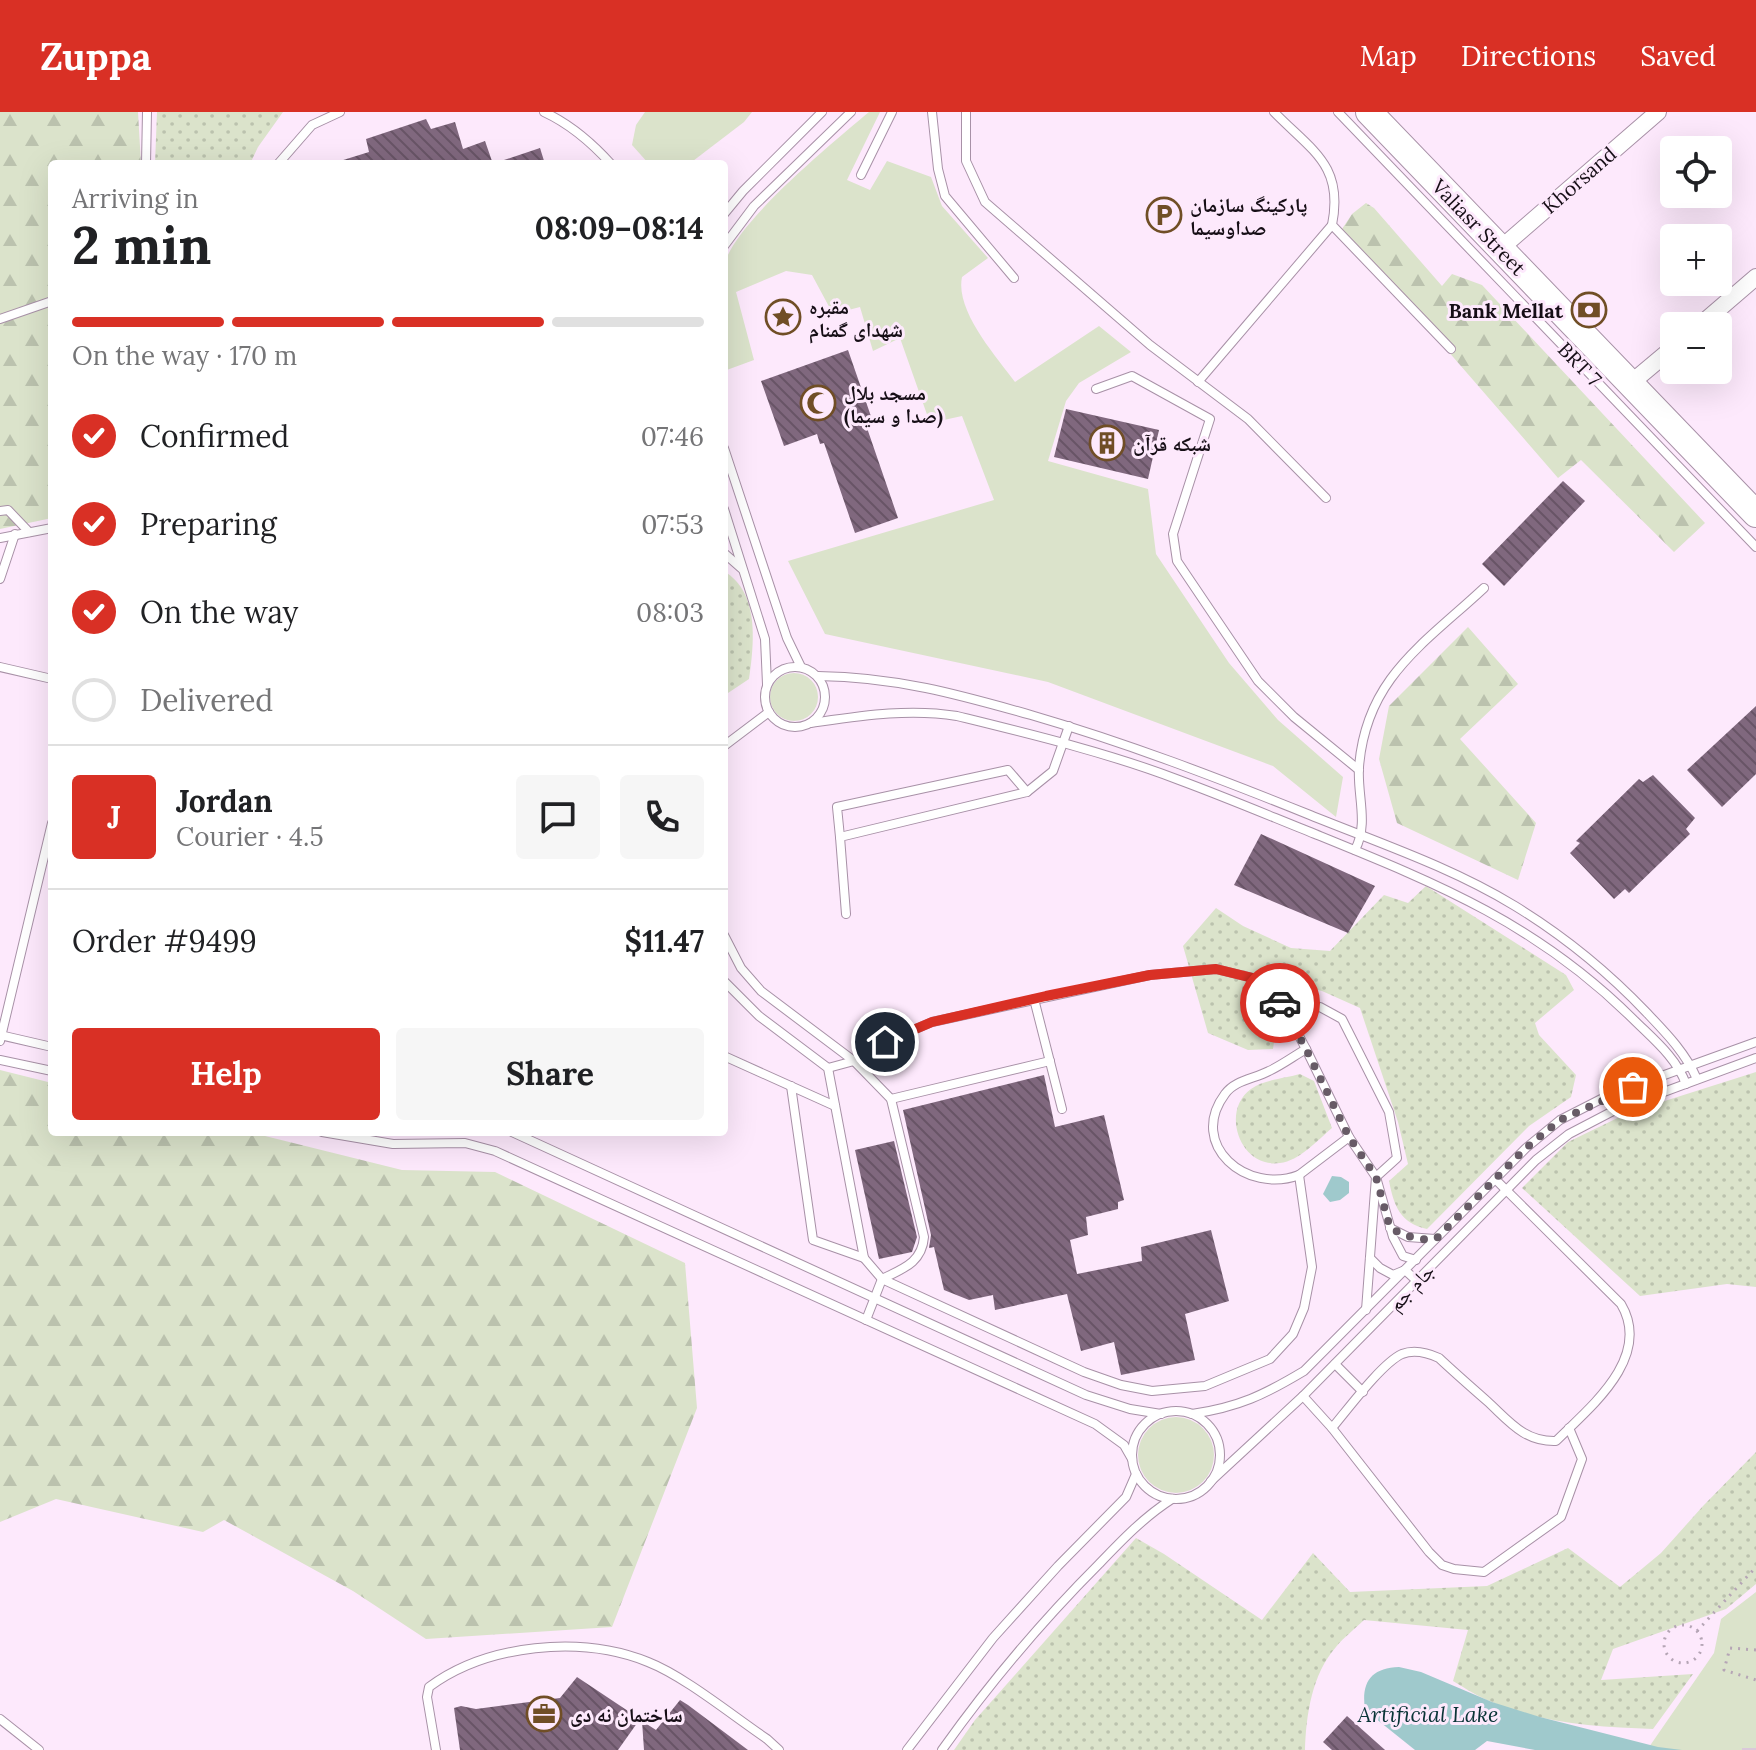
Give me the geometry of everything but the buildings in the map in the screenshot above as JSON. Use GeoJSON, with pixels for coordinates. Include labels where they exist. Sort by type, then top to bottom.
{"type":"FeatureCollection","features":[{"type":"Feature","properties":{"kind":"main road","name":"Valiasr Street"},"geometry":{"type":"LineString","coordinates":[[1383,116],[1500,249],[1755,511]]}},
{"type":"Feature","properties":{"kind":"street","name":"Khorsand"},"geometry":{"type":"LineString","coordinates":[[1500,249],[1658,112]]}},
{"type":"Feature","properties":{"kind":"street"},"geometry":{"type":"LineString","coordinates":[[1715,312],[1756,277]]}},
{"type":"Feature","properties":{"kind":"street"},"geometry":{"type":"LineString","coordinates":[[1631,383],[1660,359]]}},
{"type":"Feature","properties":{"kind":"lane"},"geometry":{"type":"LineString","coordinates":[[146,160],[147,112]]}},
{"type":"Feature","properties":{"kind":"lane"},"geometry":{"type":"LineString","coordinates":[[281,160],[312,125],[340,112]]}},
{"type":"Feature","properties":{"kind":"lane"},"geometry":{"type":"LineString","coordinates":[[544,112],[571,128],[608,160]]}},
{"type":"Feature","properties":{"kind":"lane"},"geometry":{"type":"LineString","coordinates":[[728,209],[822,112]]}},
{"type":"Feature","properties":{"kind":"lane"},"geometry":{"type":"LineString","coordinates":[[728,241],[754,206],[851,112]]}},
{"type":"Feature","properties":{"kind":"lane"},"geometry":{"type":"LineString","coordinates":[[861,175],[892,112]]}},
{"type":"Feature","properties":{"kind":"lane"},"geometry":{"type":"LineString","coordinates":[[932,112],[938,169],[945,196],[1014,278]]}},
{"type":"Feature","properties":{"kind":"lane"},"geometry":{"type":"LineString","coordinates":[[966,112],[966,161],[985,202],[1150,345],[1248,419],[1326,498]]}},
{"type":"Feature","properties":{"kind":"lane"},"geometry":{"type":"LineString","coordinates":[[1198,382],[1332,225],[1336,202],[1333,178],[1325,163],[1274,112]]}},
{"type":"Feature","properties":{"kind":"lane","name":"BRT 7"},"geometry":{"type":"LineString","coordinates":[[1338,112],[1756,547]]}},
{"type":"Feature","properties":{"kind":"lane"},"geometry":{"type":"LineString","coordinates":[[802,132],[815,147]]}},
{"type":"Feature","properties":{"kind":"lane"},"geometry":{"type":"LineString","coordinates":[[1332,225],[1451,349]]}},
{"type":"Feature","properties":{"kind":"lane"},"geometry":{"type":"LineString","coordinates":[[0,319],[48,302]]}},
{"type":"Feature","properties":{"kind":"lane"},"geometry":{"type":"LineString","coordinates":[[1096,389],[1132,376],[1210,419],[1173,534],[1177,561],[1258,681],[1294,717],[1359,770]]}},
{"type":"Feature","properties":{"kind":"lane"},"geometry":{"type":"LineString","coordinates":[[728,460],[787,638],[801,667],[818,676],[891,680],[930,687],[1069,726],[1180,762],[1426,861],[1483,888],[1565,939],[1594,961],[1671,1038],[1697,1079]]}},
{"type":"Feature","properties":{"kind":"lane"},"geometry":{"type":"LineString","coordinates":[[0,511],[8,510],[29,532]]}},
{"type":"Feature","properties":{"kind":"lane"},"geometry":{"type":"LineString","coordinates":[[728,522],[765,639],[766,703],[775,720],[792,727],[891,712],[934,712],[979,721],[1177,779],[1355,850],[1425,879],[1532,936],[1617,1004],[1680,1069],[1686,1084]]}},
{"type":"Feature","properties":{"kind":"lane"},"geometry":{"type":"LineString","coordinates":[[0,538],[48,529]]}},
{"type":"Feature","properties":{"kind":"lane"},"geometry":{"type":"LineString","coordinates":[[0,579],[15,534]]}},
{"type":"Feature","properties":{"kind":"lane"},"geometry":{"type":"LineString","coordinates":[[733,538],[753,534]]}},
{"type":"Feature","properties":{"kind":"lane"},"geometry":{"type":"LineString","coordinates":[[728,556],[744,570]]}},
{"type":"Feature","properties":{"kind":"lane"},"geometry":{"type":"LineString","coordinates":[[1355,850],[1363,835],[1359,770],[1363,734],[1373,705],[1394,672],[1484,588]]}},
{"type":"Feature","properties":{"kind":"lane"},"geometry":{"type":"LineString","coordinates":[[0,667],[48,678]]}},
{"type":"Feature","properties":{"kind":"lane"},"geometry":{"type":"LineString","coordinates":[[767,685],[781,670],[801,667]]}},
{"type":"Feature","properties":{"kind":"lane"},"geometry":{"type":"LineString","coordinates":[[811,723],[823,710],[825,701],[825,692],[818,676]]}},
{"type":"Feature","properties":{"kind":"lane"},"geometry":{"type":"LineString","coordinates":[[728,743],[769,712]]}},
{"type":"Feature","properties":{"kind":"lane"},"geometry":{"type":"LineString","coordinates":[[840,837],[1027,792],[1053,771],[1069,726]]}},
{"type":"Feature","properties":{"kind":"lane"},"geometry":{"type":"LineString","coordinates":[[846,914],[837,807],[1008,770],[1027,792]]}},
{"type":"Feature","properties":{"kind":"lane"},"geometry":{"type":"LineString","coordinates":[[48,839],[0,1037],[48,1046]]}},
{"type":"Feature","properties":{"kind":"lane"},"geometry":{"type":"LineString","coordinates":[[728,943],[741,968],[761,991],[854,1061],[891,1099],[924,1237],[923,1248],[910,1265],[882,1279],[866,1320]]}},
{"type":"Feature","properties":{"kind":"lane"},"geometry":{"type":"LineString","coordinates":[[1582,973],[1594,961]]}},
{"type":"Feature","properties":{"kind":"lane"},"geometry":{"type":"LineString","coordinates":[[828,1068],[854,1061],[885,1042],[932,1022],[1150,975],[1216,969],[1261,980],[1283,1006],[1349,1137],[1376,1177],[1390,1228],[1403,1256],[1416,1260]]}},
{"type":"Feature","properties":{"kind":"lane"},"geometry":{"type":"LineString","coordinates":[[728,985],[759,1016],[828,1068],[864,1258],[882,1279],[1084,1372],[1121,1385],[1152,1391],[1205,1386],[1270,1359],[1293,1334],[1304,1308],[1312,1267],[1299,1175]]}},
{"type":"Feature","properties":{"kind":"lane"},"geometry":{"type":"LineString","coordinates":[[1034,999],[1062,1109]]}},
{"type":"Feature","properties":{"kind":"lane"},"geometry":{"type":"LineString","coordinates":[[1283,1006],[1320,1007],[1342,1019],[1389,1112],[1397,1158],[1376,1177],[1366,1310]]}},
{"type":"Feature","properties":{"kind":"lane","name":"جام جم"},"geometry":{"type":"LineString","coordinates":[[1192,1414],[1228,1408],[1279,1386],[1304,1371],[1526,1148],[1560,1120],[1609,1095],[1756,1042]]}},
{"type":"Feature","properties":{"kind":"lane"},"geometry":{"type":"LineString","coordinates":[[1306,1049],[1269,1071],[1233,1085],[1224,1094],[1215,1119],[1219,1151],[1232,1165],[1248,1174],[1274,1181],[1299,1175],[1349,1137]]}},
{"type":"Feature","properties":{"kind":"lane"},"geometry":{"type":"LineString","coordinates":[[728,1058],[835,1106]]}},
{"type":"Feature","properties":{"kind":"lane","name":"جام جم"},"geometry":{"type":"LineString","coordinates":[[1211,1481],[1303,1396],[1536,1160],[1569,1134],[1615,1110],[1756,1058]]}},
{"type":"Feature","properties":{"kind":"lane"},"geometry":{"type":"LineString","coordinates":[[0,1060],[48,1070]]}},
{"type":"Feature","properties":{"kind":"lane"},"geometry":{"type":"LineString","coordinates":[[891,1099],[1050,1061]]}},
{"type":"Feature","properties":{"kind":"lane"},"geometry":{"type":"LineString","coordinates":[[791,1086],[813,1240],[864,1258]]}},
{"type":"Feature","properties":{"kind":"lane"},"geometry":{"type":"LineString","coordinates":[[346,1136],[393,1144],[465,1143],[495,1151],[1095,1424],[1124,1445],[1136,1474],[1150,1491],[1172,1499],[1187,1498],[1206,1489],[1219,1466],[1217,1437],[1208,1425],[1192,1414],[1177,1411],[1161,1414],[1130,1409],[1086,1395],[521,1136]]}},
{"type":"Feature","properties":{"kind":"lane"},"geometry":{"type":"LineString","coordinates":[[425,1136],[425,1142]]}},
{"type":"Feature","properties":{"kind":"lane"},"geometry":{"type":"LineString","coordinates":[[1332,1428],[1383,1369],[1401,1354],[1415,1352],[1439,1358],[1510,1424],[1542,1442],[1556,1441],[1608,1391],[1621,1368],[1631,1323],[1621,1304],[1495,1179]]}},
{"type":"Feature","properties":{"kind":"lane"},"geometry":{"type":"LineString","coordinates":[[1390,1228],[1408,1237],[1436,1239]]}},
{"type":"Feature","properties":{"kind":"lane"},"geometry":{"type":"LineString","coordinates":[[1370,1258],[1393,1275],[1405,1270],[1417,1281]]}},
{"type":"Feature","properties":{"kind":"lane"},"geometry":{"type":"LineString","coordinates":[[1335,1364],[1363,1392]]}},
{"type":"Feature","properties":{"kind":"lane"},"geometry":{"type":"LineString","coordinates":[[1303,1396],[1332,1428],[1429,1552],[1442,1565],[1467,1572],[1484,1572],[1561,1517],[1582,1459],[1569,1428]]}},
{"type":"Feature","properties":{"kind":"lane"},"geometry":{"type":"LineString","coordinates":[[1132,1459],[1140,1430],[1161,1414]]}},
{"type":"Feature","properties":{"kind":"lane"},"geometry":{"type":"LineString","coordinates":[[907,1750],[993,1638],[1126,1497],[1136,1474]]}},
{"type":"Feature","properties":{"kind":"lane"},"geometry":{"type":"LineString","coordinates":[[942,1750],[1014,1656],[1078,1585],[1152,1512],[1172,1499]]}},
{"type":"Feature","properties":{"kind":"lane"},"geometry":{"type":"LineString","coordinates":[[436,1750],[427,1697],[429,1687],[439,1679],[503,1652],[560,1646],[606,1651],[648,1662],[671,1674],[779,1750]]}},
{"type":"Feature","properties":{"kind":"lane"},"geometry":{"type":"LineString","coordinates":[[0,1719],[39,1750]]}},
{"type":"Feature","properties":{"kind":"lane"},"geometry":{"type":"LineString","coordinates":[[760,1750],[767,1739]]}},
{"type":"Feature","properties":{"kind":"path"},"geometry":{"type":"LineString","coordinates":[[1697,1631],[1756,1567]]}},
{"type":"Feature","properties":{"kind":"path"},"geometry":{"type":"LineString","coordinates":[[1687,1625],[1697,1631],[1702,1640],[1700,1653],[1687,1663],[1672,1661],[1663,1643],[1668,1631],[1687,1625]]}},
{"type":"Feature","properties":{"kind":"path"},"geometry":{"type":"LineString","coordinates":[[1756,1650],[1730,1648],[1724,1670],[1756,1680]]}},
{"type":"Feature","properties":{"kind":"green space"},"geometry":{"type":"Polygon","coordinates":[[[0,112],[138,112],[141,160],[48,160],[48,519],[0,529],[0,112]]]}},
{"type":"Feature","properties":{"kind":"green space"},"geometry":{"type":"Polygon","coordinates":[[[157,112],[283,112],[252,160],[155,160],[157,112]]]}},
{"type":"Feature","properties":{"kind":"green space"},"geometry":{"type":"Polygon","coordinates":[[[645,112],[752,112],[744,122],[694,160],[645,160],[632,145],[636,125],[645,112]]]}},
{"type":"Feature","properties":{"kind":"green space"},"geometry":{"type":"Polygon","coordinates":[[[869,112],[880,112],[847,180],[870,190],[887,161],[931,177],[942,206],[988,258],[962,277],[961,290],[979,332],[1015,382],[1099,326],[1131,352],[1079,383],[1066,401],[1048,461],[1148,489],[1156,554],[1229,663],[1278,720],[1343,777],[1336,817],[1273,766],[1048,682],[825,634],[788,561],[994,500],[962,416],[930,423],[900,338],[873,351],[860,307],[833,314],[812,275],[786,271],[736,292],[754,360],[728,370],[728,257],[745,229],[764,207],[869,112]]]}},
{"type":"Feature","properties":{"kind":"green space"},"geometry":{"type":"Polygon","coordinates":[[[1366,203],[1374,208],[1442,286],[1452,274],[1482,285],[1705,523],[1674,552],[1581,460],[1558,478],[1342,229],[1352,214],[1366,203]]]}},
{"type":"Feature","properties":{"kind":"green space"},"geometry":{"type":"Polygon","coordinates":[[[728,574],[744,592],[752,620],[749,679],[728,693],[728,574]]]}},
{"type":"Feature","properties":{"kind":"green space"},"geometry":{"type":"Polygon","coordinates":[[[1468,627],[1518,684],[1460,739],[1536,823],[1518,880],[1397,823],[1379,759],[1389,706],[1468,627]]]}},
{"type":"Feature","properties":{"kind":"green space"},"geometry":{"type":"Polygon","coordinates":[[[794,673],[811,680],[818,697],[811,714],[794,721],[777,714],[770,697],[777,680],[794,673]]]}},
{"type":"Feature","properties":{"kind":"green space"},"geometry":{"type":"Polygon","coordinates":[[[1426,886],[1566,975],[1574,990],[1535,1023],[1539,1035],[1576,1075],[1571,1097],[1529,1126],[1427,1229],[1404,1218],[1393,1198],[1389,1181],[1408,1164],[1398,1122],[1360,1008],[1322,991],[1272,980],[1278,1012],[1273,1049],[1248,1050],[1208,1033],[1183,946],[1216,908],[1243,926],[1291,948],[1330,951],[1384,895],[1408,903],[1426,886]]]}},
{"type":"Feature","properties":{"kind":"green space"},"geometry":{"type":"Polygon","coordinates":[[[0,1070],[48,1082],[48,1136],[265,1136],[402,1170],[495,1172],[685,1263],[697,1408],[612,1627],[426,1639],[353,1591],[224,1520],[203,1532],[56,1499],[0,1522],[0,1070]]]}},
{"type":"Feature","properties":{"kind":"green space"},"geometry":{"type":"Polygon","coordinates":[[[1756,1072],[1756,1287],[1727,1284],[1640,1296],[1522,1188],[1568,1142],[1630,1112],[1756,1072]]]}},
{"type":"Feature","properties":{"kind":"green space"},"geometry":{"type":"Polygon","coordinates":[[[1300,1074],[1314,1081],[1332,1128],[1308,1149],[1287,1161],[1266,1162],[1254,1157],[1245,1148],[1236,1124],[1242,1099],[1262,1083],[1300,1074]]]}},
{"type":"Feature","properties":{"kind":"green space"},"geometry":{"type":"Polygon","coordinates":[[[1176,1417],[1190,1420],[1203,1428],[1211,1441],[1214,1455],[1211,1469],[1203,1482],[1190,1490],[1176,1493],[1162,1490],[1149,1482],[1141,1469],[1138,1455],[1141,1441],[1149,1428],[1162,1420],[1176,1417]]]}},
{"type":"Feature","properties":{"kind":"green space"},"geometry":{"type":"Polygon","coordinates":[[[1756,1452],[1756,1584],[1726,1609],[1613,1649],[1601,1680],[1693,1674],[1653,1729],[1571,1723],[1511,1709],[1482,1698],[1453,1681],[1468,1630],[1364,1620],[1339,1643],[1321,1670],[1309,1709],[1305,1750],[954,1750],[975,1720],[1136,1538],[1262,1620],[1313,1553],[1350,1592],[1487,1586],[1568,1548],[1620,1587],[1661,1553],[1756,1452]]]}},
{"type":"Feature","properties":{"kind":"green space"},"geometry":{"type":"Polygon","coordinates":[[[1756,1592],[1756,1750],[1647,1750],[1714,1653],[1721,1619],[1756,1592]]]}},
{"type":"Feature","properties":{"kind":"water"},"geometry":{"type":"Polygon","coordinates":[[[1332,1176],[1349,1182],[1349,1193],[1340,1200],[1330,1202],[1323,1194],[1332,1176]]]}},
{"type":"Feature","properties":{"kind":"water","name":"Artificial Lake"},"geometry":{"type":"Polygon","coordinates":[[[1399,1667],[1421,1672],[1492,1702],[1540,1717],[1658,1747],[1682,1750],[1535,1750],[1487,1741],[1475,1750],[1415,1750],[1365,1710],[1365,1692],[1370,1678],[1381,1670],[1399,1667]]]}},
{"type":"Feature","properties":{"kind":"way so far"},"geometry":{"type":"LineString","coordinates":[[1280,1003],[1349,1137],[1376,1177],[1390,1228],[1408,1237],[1436,1239],[1526,1148],[1560,1120],[1609,1095],[1633,1087]]}},
{"type":"Feature","properties":{"kind":"place","name":"پارکینگ سازمان صداوسیما"},"geometry":{"type":"Point","coordinates":[1164,215]}},
{"type":"Feature","properties":{"kind":"place","name":"Bank Mellat"},"geometry":{"type":"Point","coordinates":[1589,310]}},
{"type":"Feature","properties":{"kind":"place","name":"مقبره شهدای گمنام"},"geometry":{"type":"Point","coordinates":[783,317]}},
{"type":"Feature","properties":{"kind":"place","name":"مسجد بلال (صدا و سیما)"},"geometry":{"type":"Point","coordinates":[818,403]}},
{"type":"Feature","properties":{"kind":"place","name":"شبکه قرآن"},"geometry":{"type":"Point","coordinates":[1107,443]}},
{"type":"Feature","properties":{"kind":"place","name":"ساختمان نه دی"},"geometry":{"type":"Point","coordinates":[544,1714]}},
{"type":"Feature","properties":{"kind":"route"},"geometry":{"type":"LineString","coordinates":[[885,1042],[932,1022],[1150,975],[1216,969],[1261,980],[1280,1003]]}}]}
